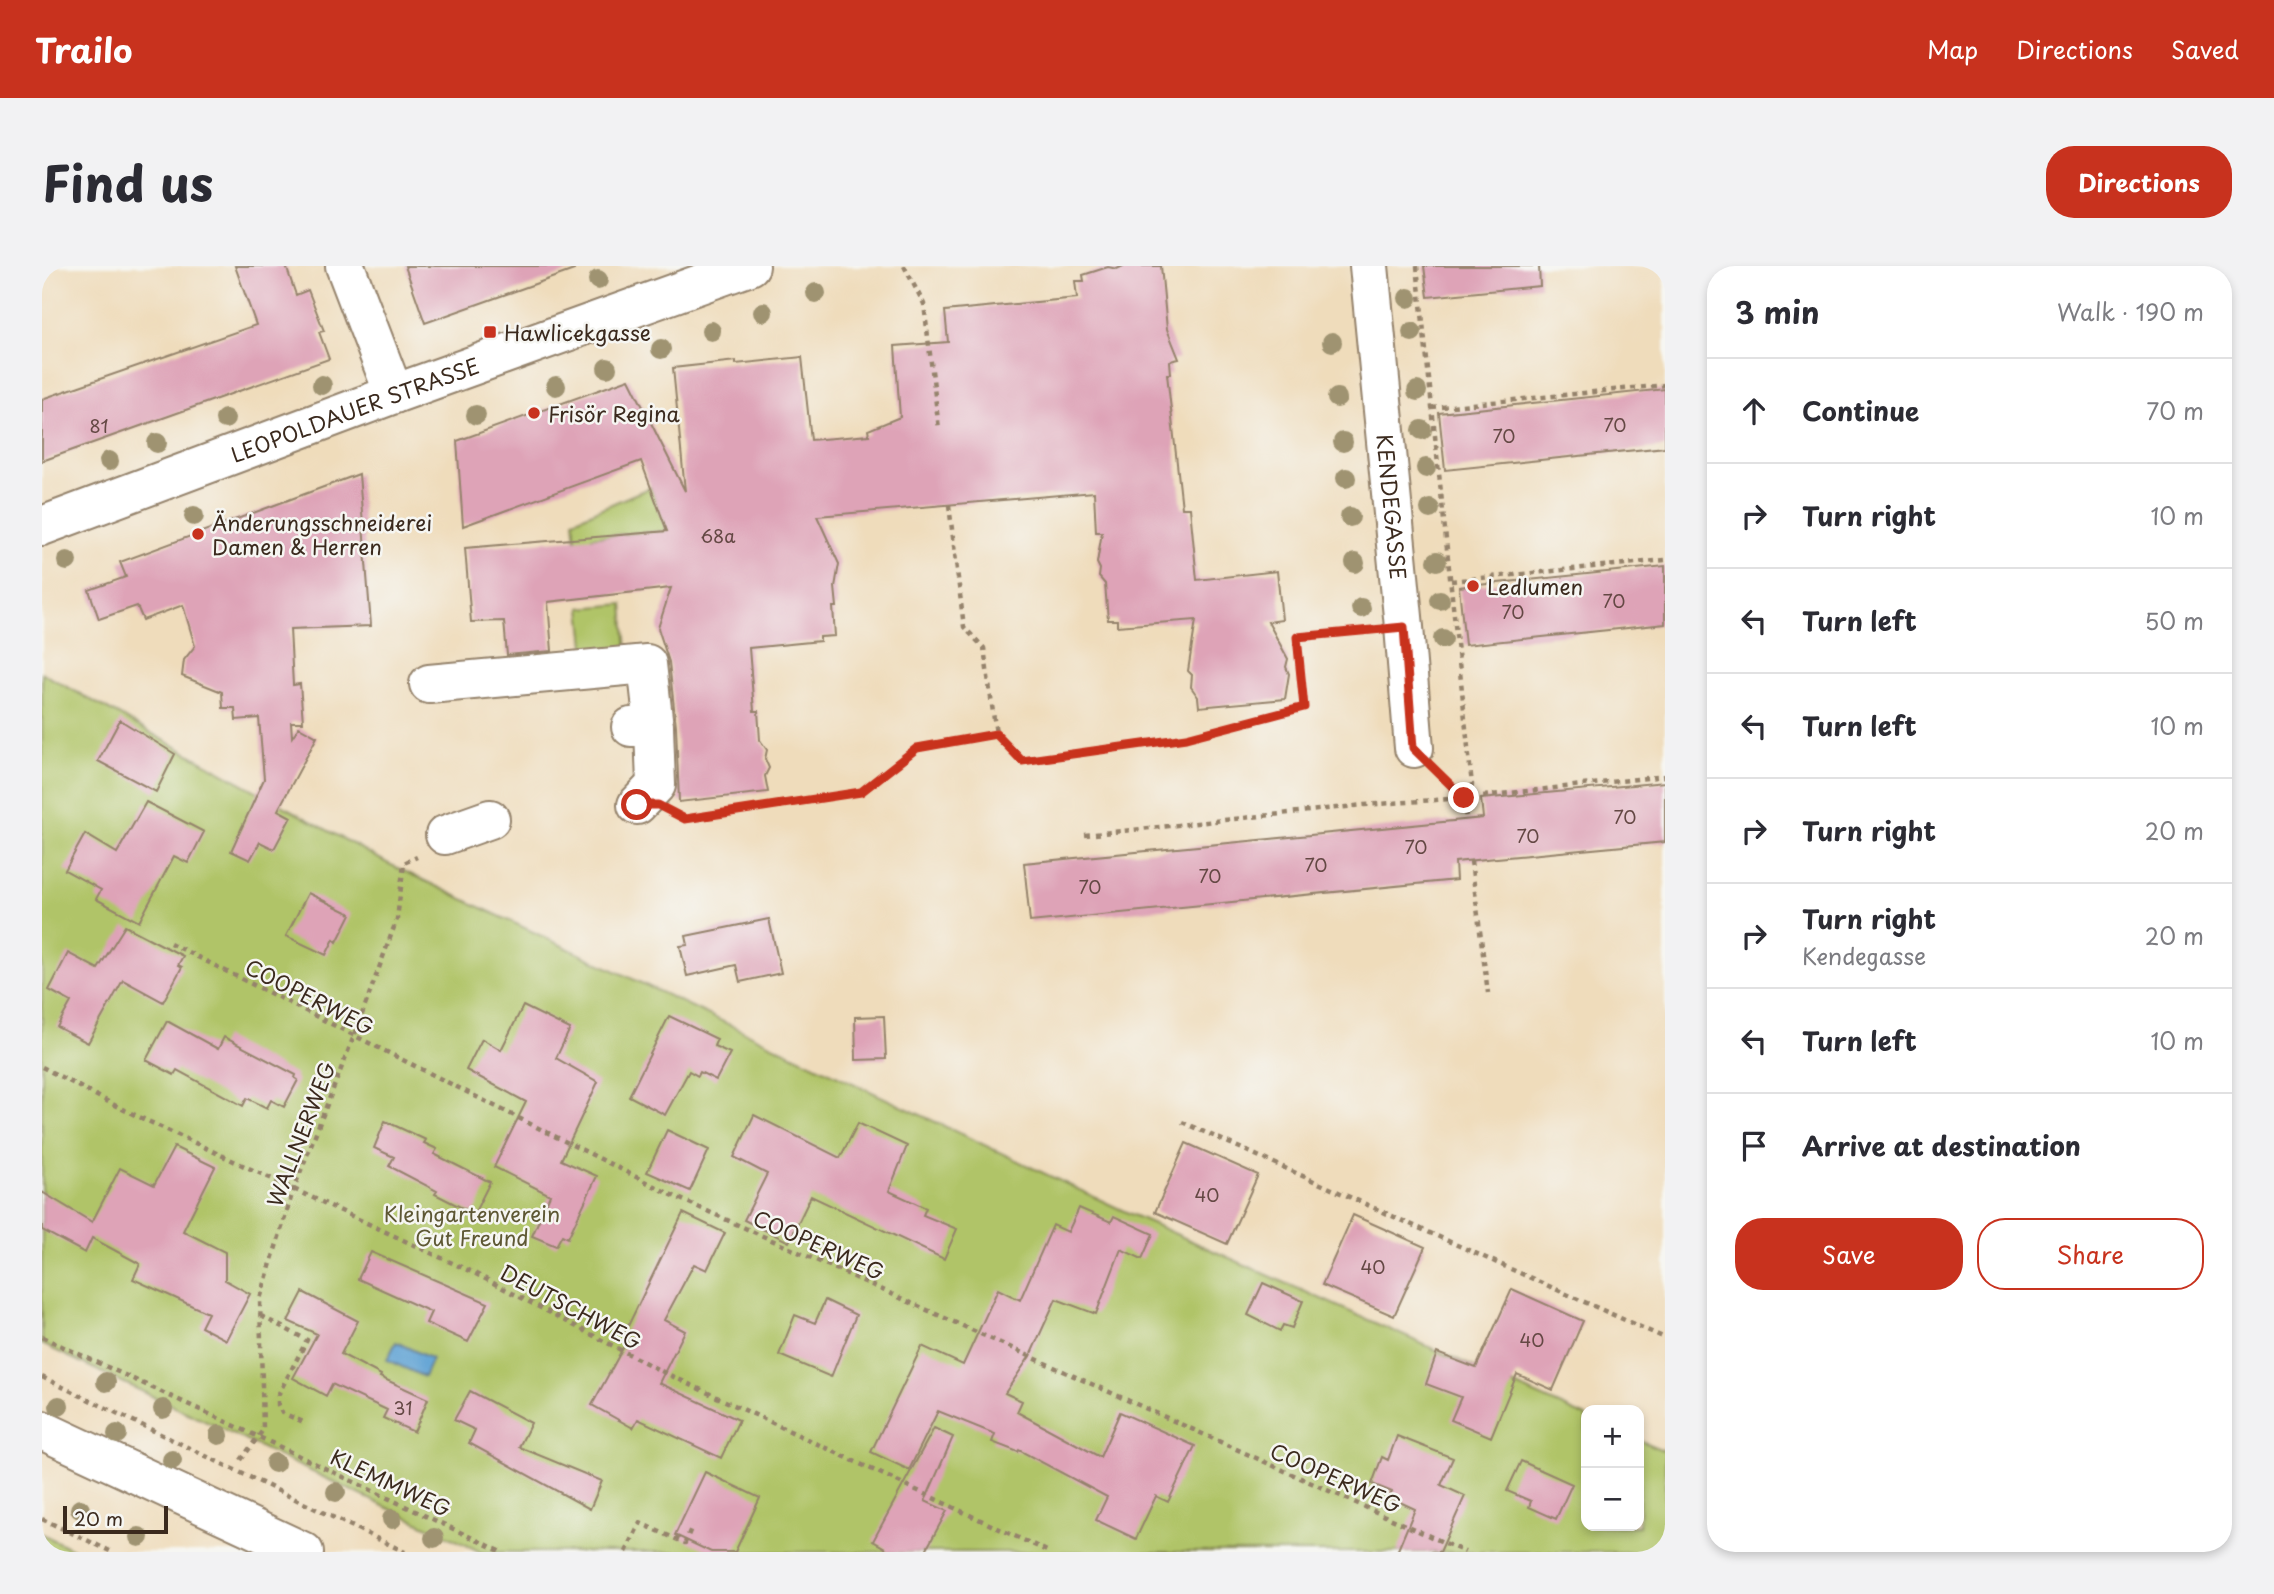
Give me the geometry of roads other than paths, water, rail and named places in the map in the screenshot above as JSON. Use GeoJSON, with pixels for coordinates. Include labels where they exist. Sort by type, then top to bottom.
{"type":"FeatureCollection","features":[{"type":"Feature","properties":{"kind":"main road"},"geometry":{"type":"LineString","coordinates":[[345,266],[394,394]]}},
{"type":"Feature","properties":{"kind":"main road","name":"LEOPOLDAUER STRASSE"},"geometry":{"type":"LineString","coordinates":[[42,526],[394,394],[750,266]]}},
{"type":"Feature","properties":{"kind":"main road","name":"KENDEGASSE"},"geometry":{"type":"LineString","coordinates":[[1369,266],[1413,748]]}},
{"type":"Feature","properties":{"kind":"main road"},"geometry":{"type":"LineString","coordinates":[[429,684],[647,664],[643,727],[656,785],[637,805]]}},
{"type":"Feature","properties":{"kind":"main road"},"geometry":{"type":"LineString","coordinates":[[435,844],[490,819]]}},
{"type":"Feature","properties":{"kind":"main road"},"geometry":{"type":"LineString","coordinates":[[42,1430],[304,1552]]}},
{"type":"Feature","properties":{"kind":"main road"},"geometry":{"type":"LineString","coordinates":[[42,1453],[247,1552]]}},
{"type":"Feature","properties":{"kind":"water"},"geometry":{"type":"Polygon","coordinates":[[[396,1342],[432,1359],[424,1377],[387,1360],[396,1342]]]}},
{"type":"Feature","properties":{"kind":"place","name":"Hawlicekgasse"},"geometry":{"type":"Point","coordinates":[490,332]}},
{"type":"Feature","properties":{"kind":"place","name":"Frisör Regina"},"geometry":{"type":"Point","coordinates":[534,413]}},
{"type":"Feature","properties":{"kind":"place","name":"Änderungsschneiderei Damen & Herren"},"geometry":{"type":"Point","coordinates":[198,534]}},
{"type":"Feature","properties":{"kind":"place","name":"Ledlumen"},"geometry":{"type":"Point","coordinates":[1473,586]}},
{"type":"Feature","properties":{"kind":"park label","name":"Kleingartenverein Gut Freund"},"geometry":{"type":"Point","coordinates":[472,1225]}}]}
